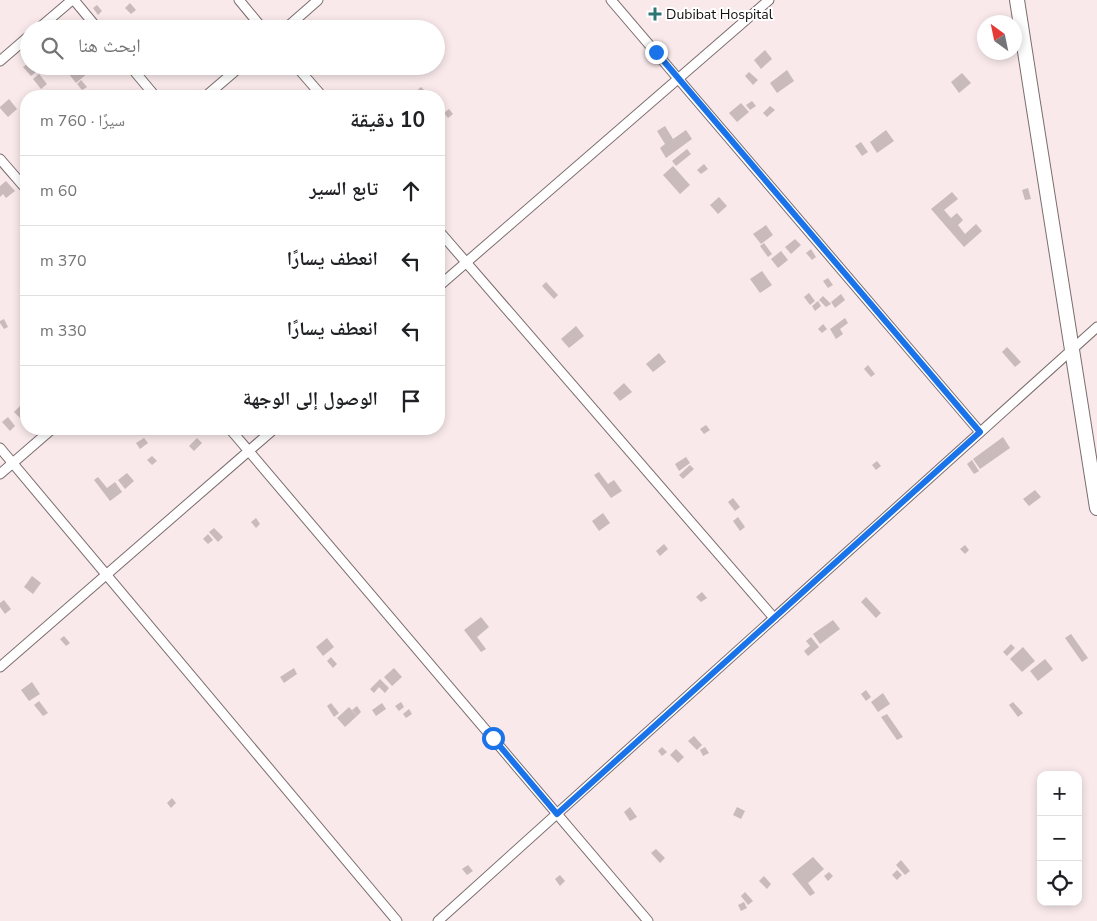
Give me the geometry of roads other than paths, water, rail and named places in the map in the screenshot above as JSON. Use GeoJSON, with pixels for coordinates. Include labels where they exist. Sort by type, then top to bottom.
{"type":"FeatureCollection","features":[{"type":"Feature","properties":{"kind":"main road"},"geometry":{"type":"LineString","coordinates":[[1017,0],[1097,508]]}},
{"type":"Feature","properties":{"kind":"street"},"geometry":{"type":"LineString","coordinates":[[49,20],[73,0],[90,20]]}},
{"type":"Feature","properties":{"kind":"street"},"geometry":{"type":"LineString","coordinates":[[238,0],[255,20]]}},
{"type":"Feature","properties":{"kind":"street"},"geometry":{"type":"LineString","coordinates":[[295,20],[318,0]]}},
{"type":"Feature","properties":{"kind":"street"},"geometry":{"type":"LineString","coordinates":[[611,0],[980,432]]}},
{"type":"Feature","properties":{"kind":"street"},"geometry":{"type":"LineString","coordinates":[[445,281],[769,0]]}},
{"type":"Feature","properties":{"kind":"street"},"geometry":{"type":"LineString","coordinates":[[0,61],[20,44]]}},
{"type":"Feature","properties":{"kind":"street"},"geometry":{"type":"LineString","coordinates":[[138,75],[150,90]]}},
{"type":"Feature","properties":{"kind":"street"},"geometry":{"type":"LineString","coordinates":[[213,90],[230,75]]}},
{"type":"Feature","properties":{"kind":"street"},"geometry":{"type":"LineString","coordinates":[[304,75],[317,90]]}},
{"type":"Feature","properties":{"kind":"street"},"geometry":{"type":"LineString","coordinates":[[0,159],[20,182]]}},
{"type":"Feature","properties":{"kind":"street"},"geometry":{"type":"LineString","coordinates":[[445,238],[774,618]]}},
{"type":"Feature","properties":{"kind":"street"},"geometry":{"type":"LineString","coordinates":[[438,921],[1097,327]]}},
{"type":"Feature","properties":{"kind":"street"},"geometry":{"type":"LineString","coordinates":[[0,474],[45,435]]}},
{"type":"Feature","properties":{"kind":"street"},"geometry":{"type":"LineString","coordinates":[[235,435],[648,921]]}},
{"type":"Feature","properties":{"kind":"street"},"geometry":{"type":"LineString","coordinates":[[0,667],[267,435]]}},
{"type":"Feature","properties":{"kind":"street"},"geometry":{"type":"LineString","coordinates":[[0,448],[397,921]]}},
{"type":"Feature","properties":{"kind":"place","name":"Dubibat Hospital"},"geometry":{"type":"Point","coordinates":[655,14]}}]}
